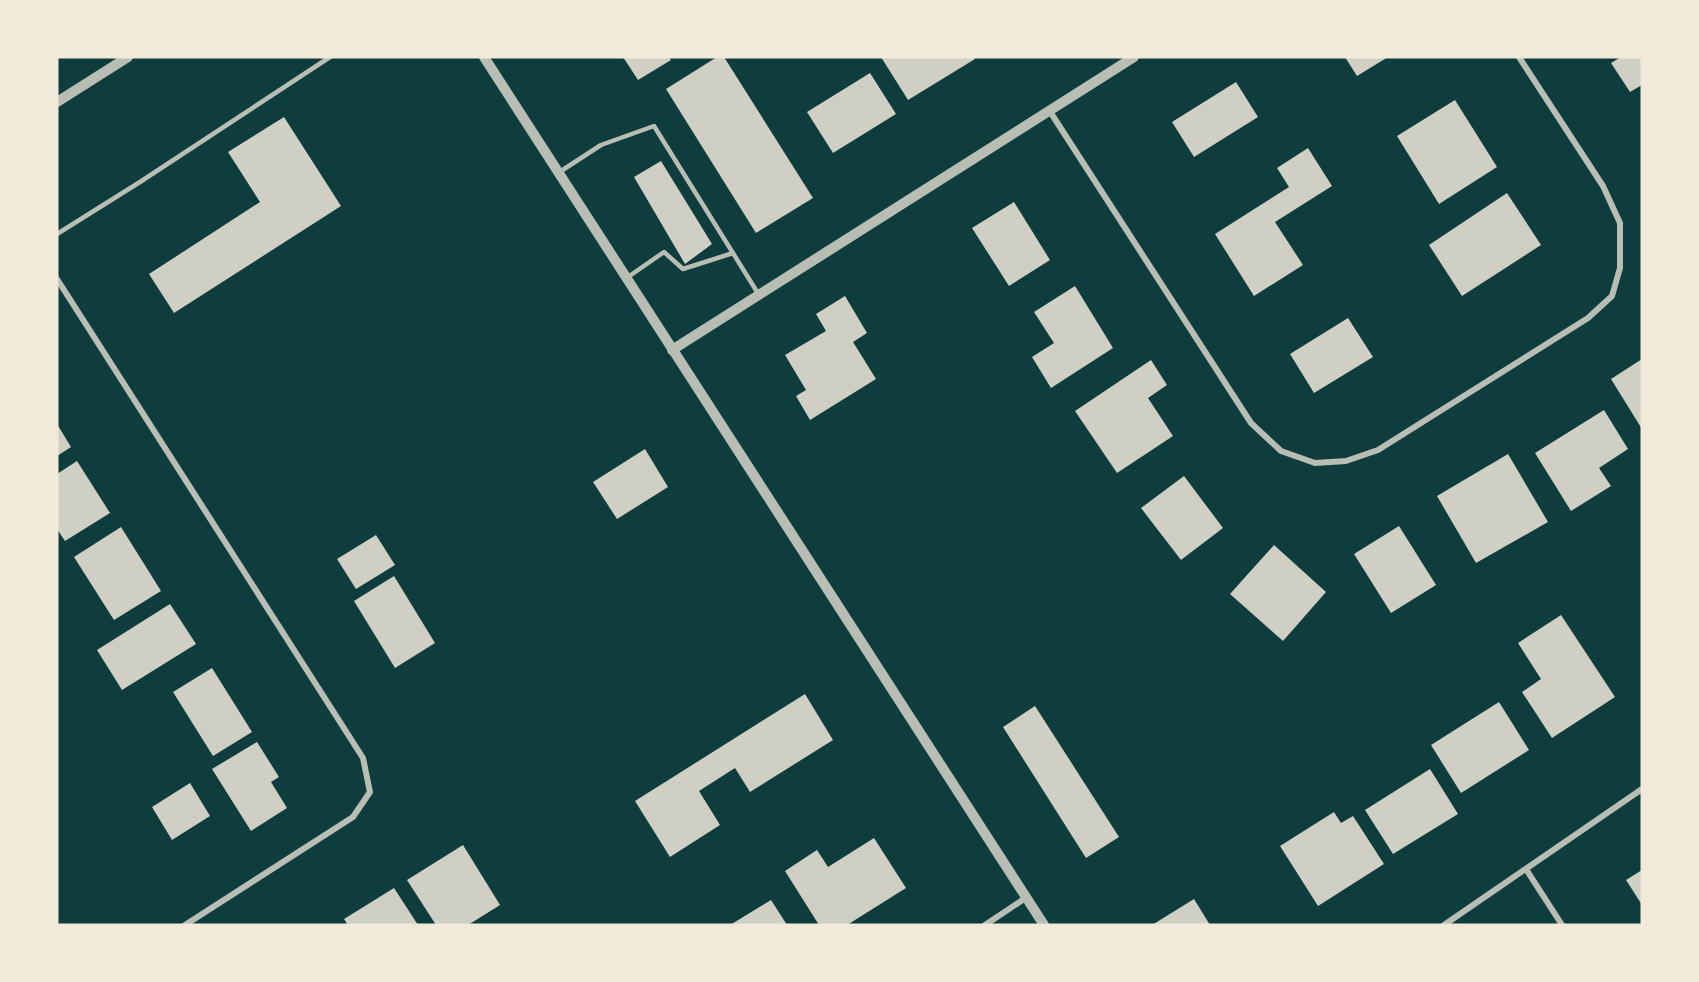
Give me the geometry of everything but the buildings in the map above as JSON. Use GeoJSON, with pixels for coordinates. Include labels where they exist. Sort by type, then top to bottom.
{"type":"FeatureCollection","features":[{"type":"Feature","properties":{"kind":"street"},"geometry":{"type":"LineString","coordinates":[[57,102],[128,57]]}},
{"type":"Feature","properties":{"kind":"street"},"geometry":{"type":"LineString","coordinates":[[484,57],[1044,925]]}},
{"type":"Feature","properties":{"kind":"street"},"geometry":{"type":"LineString","coordinates":[[672,350],[1134,57]]}},
{"type":"Feature","properties":{"kind":"street"},"geometry":{"type":"LineString","coordinates":[[1048,110],[1251,423],[1281,451],[1315,463],[1346,461],[1378,450],[1588,318],[1612,296],[1620,268],[1620,223],[1603,186],[1519,57]]}},
{"type":"Feature","properties":{"kind":"street"},"geometry":{"type":"LineString","coordinates":[[57,279],[363,758],[370,792],[353,817],[185,925]]}},
{"type":"Feature","properties":{"kind":"street"},"geometry":{"type":"LineString","coordinates":[[1444,925],[1642,789]]}},
{"type":"Feature","properties":{"kind":"street"},"geometry":{"type":"LineString","coordinates":[[1526,869],[1562,925]]}},
{"type":"Feature","properties":{"kind":"street"},"geometry":{"type":"LineString","coordinates":[[985,925],[1027,897]]}},
{"type":"Feature","properties":{"kind":"lane"},"geometry":{"type":"LineString","coordinates":[[57,234],[330,57]]}},
{"type":"Feature","properties":{"kind":"lane"},"geometry":{"type":"LineString","coordinates":[[558,173],[601,146],[654,126],[759,295]]}},
{"type":"Feature","properties":{"kind":"lane"},"geometry":{"type":"LineString","coordinates":[[626,278],[664,252],[683,268],[733,253]]}}]}
